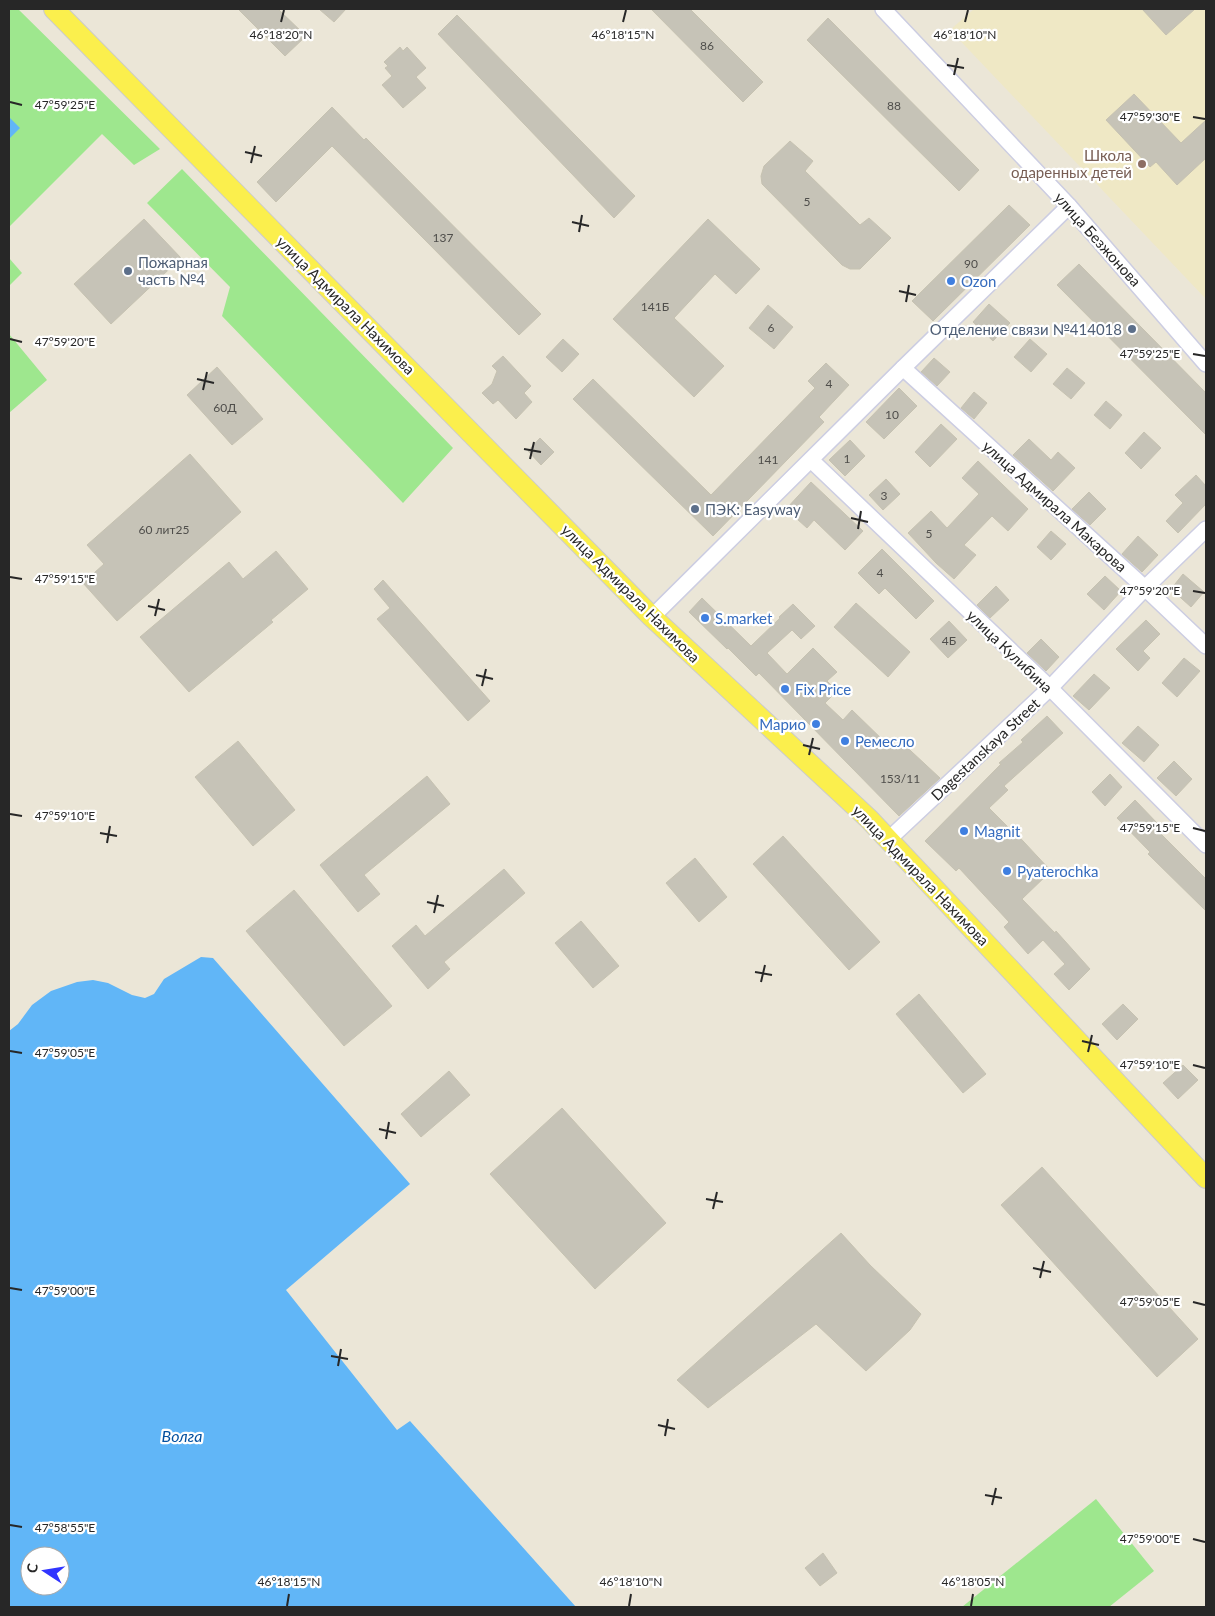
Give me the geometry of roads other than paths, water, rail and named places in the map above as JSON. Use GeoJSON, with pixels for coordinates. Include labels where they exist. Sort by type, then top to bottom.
{"type":"FeatureCollection","features":[{"type":"Feature","properties":{"kind":"main road","name":"улица Адмирала Нахимова"},"geometry":{"type":"LineString","coordinates":[[54,9],[652,617],[869,819],[1206,1178]]}},
{"type":"Feature","properties":{"kind":"street","name":"улица Безжонова"},"geometry":{"type":"LineString","coordinates":[[883,9],[1069,206],[1206,364]]}},
{"type":"Feature","properties":{"kind":"street"},"geometry":{"type":"LineString","coordinates":[[652,617],[1069,206]]}},
{"type":"Feature","properties":{"kind":"street","name":"улица Адмирала Макарова"},"geometry":{"type":"LineString","coordinates":[[903,368],[1206,646]]}},
{"type":"Feature","properties":{"kind":"street","name":"улица Кулибина"},"geometry":{"type":"LineString","coordinates":[[811,460],[1050,688],[1206,845]]}},
{"type":"Feature","properties":{"kind":"street","name":"Dagestanskaya Street"},"geometry":{"type":"LineString","coordinates":[[888,839],[1050,688],[1145,588],[1206,528]]}},
{"type":"Feature","properties":{"kind":"water"},"geometry":{"type":"Polygon","coordinates":[[[9,117],[20,128],[9,139],[9,117]]]}},
{"type":"Feature","properties":{"kind":"water","name":"Волга"},"geometry":{"type":"Polygon","coordinates":[[[201,957],[213,958],[410,1184],[286,1290],[397,1430],[410,1421],[576,1607],[9,1607],[9,1031],[18,1024],[32,1005],[51,991],[77,982],[93,980],[108,983],[132,995],[145,998],[154,994],[164,979],[201,957]]]}},
{"type":"Feature","properties":{"kind":"place","name":"Школа одаренных детей"},"geometry":{"type":"Point","coordinates":[1142,164]}},
{"type":"Feature","properties":{"kind":"place","name":"Пожарная часть №4"},"geometry":{"type":"Point","coordinates":[128,271]}},
{"type":"Feature","properties":{"kind":"place","name":"Ozon"},"geometry":{"type":"Point","coordinates":[951,281]}},
{"type":"Feature","properties":{"kind":"place","name":"Отделение связи №414018"},"geometry":{"type":"Point","coordinates":[1132,329]}},
{"type":"Feature","properties":{"kind":"place","name":"ПЭК: Easyway"},"geometry":{"type":"Point","coordinates":[695,509]}},
{"type":"Feature","properties":{"kind":"place","name":"S.market"},"geometry":{"type":"Point","coordinates":[705,618]}},
{"type":"Feature","properties":{"kind":"place","name":"Fix Price"},"geometry":{"type":"Point","coordinates":[785,689]}},
{"type":"Feature","properties":{"kind":"place","name":"Марио"},"geometry":{"type":"Point","coordinates":[816,724]}},
{"type":"Feature","properties":{"kind":"place","name":"Ремесло"},"geometry":{"type":"Point","coordinates":[845,741]}},
{"type":"Feature","properties":{"kind":"place","name":"Magnit"},"geometry":{"type":"Point","coordinates":[964,831]}},
{"type":"Feature","properties":{"kind":"place","name":"Pyaterochka"},"geometry":{"type":"Point","coordinates":[1007,871]}}]}
